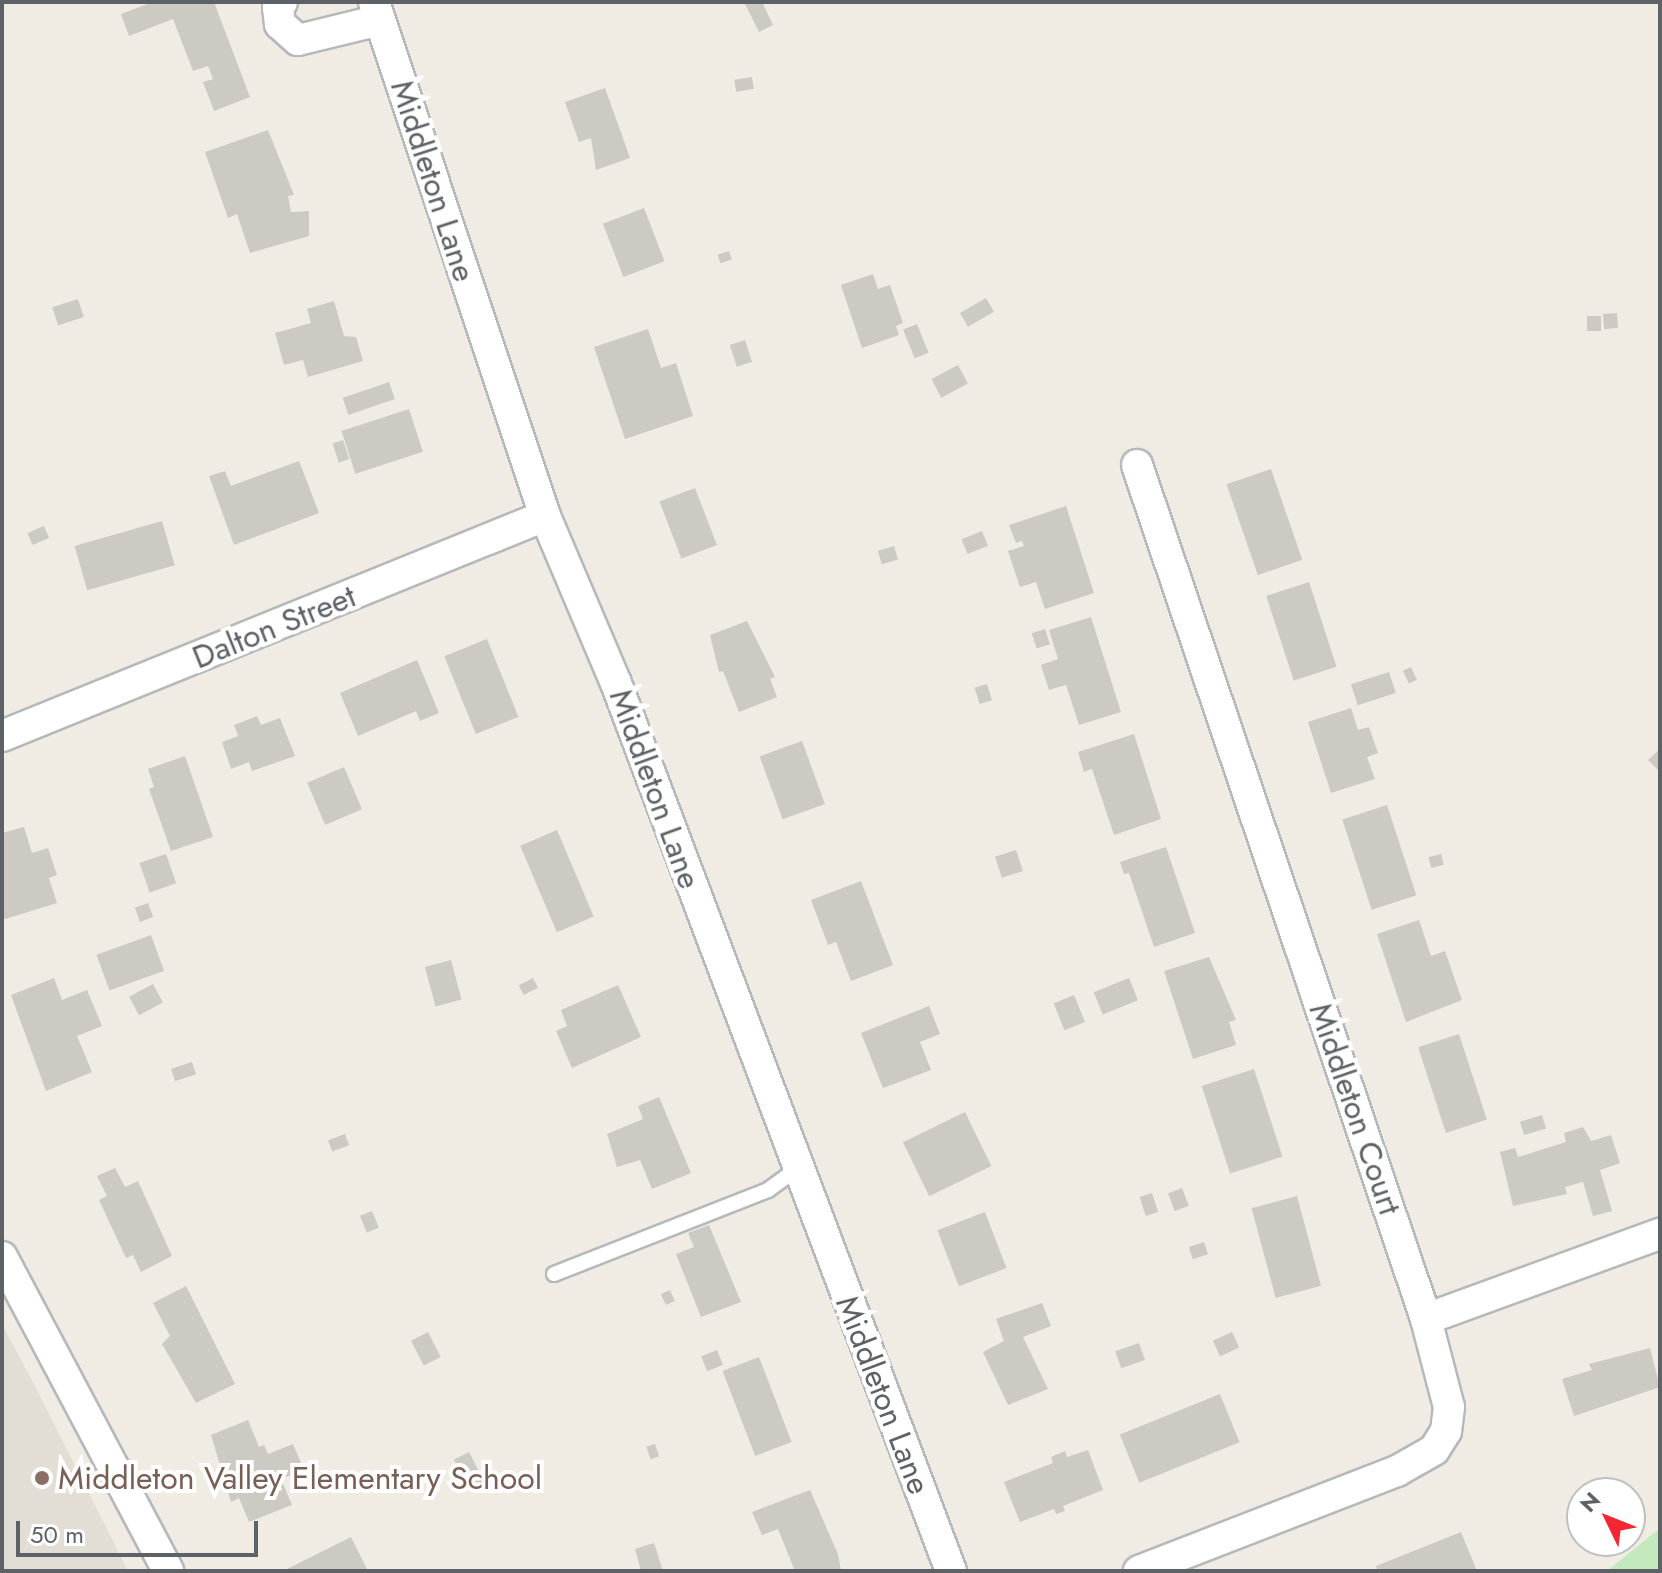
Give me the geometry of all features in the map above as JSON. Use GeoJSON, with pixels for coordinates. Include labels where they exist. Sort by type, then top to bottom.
{"type":"FeatureCollection","features":[{"type":"Feature","properties":{"kind":"street"},"geometry":{"type":"LineString","coordinates":[[282,2],[278,8],[280,24],[298,40],[377,11]]}},
{"type":"Feature","properties":{"kind":"street","name":"Middleton Lane"},"geometry":{"type":"LineString","coordinates":[[377,11],[545,516],[616,683],[796,1170],[951,1571]]}},
{"type":"Feature","properties":{"kind":"street","name":"Middleton Court"},"geometry":{"type":"LineString","coordinates":[[1137,465],[1426,1319],[1449,1407],[1446,1431],[1434,1450],[1397,1471],[1139,1571]]}},
{"type":"Feature","properties":{"kind":"street","name":"Dalton Street"},"geometry":{"type":"LineString","coordinates":[[2,736],[545,516]]}},
{"type":"Feature","properties":{"kind":"street"},"geometry":{"type":"LineString","coordinates":[[1426,1319],[1660,1234]]}},
{"type":"Feature","properties":{"kind":"street"},"geometry":{"type":"LineString","coordinates":[[2,1257],[168,1571]]}},
{"type":"Feature","properties":{"kind":"lane"},"geometry":{"type":"LineString","coordinates":[[554,1274],[768,1190],[796,1170]]}},
{"type":"Feature","properties":{"kind":"shaded area","name":"Middleton Valley Elementary School"},"geometry":{"type":"Polygon","coordinates":[[[2,1324],[35,1386],[128,1571],[2,1571],[2,1324]]]}},
{"type":"Feature","properties":{"kind":"green space"},"geometry":{"type":"Polygon","coordinates":[[[1660,1528],[1660,1571],[1607,1571],[1624,1557],[1646,1557],[1646,1539],[1660,1528]]]}},
{"type":"Feature","properties":{"kind":"building"},"geometry":{"type":"Polygon","coordinates":[[[153,2],[214,2],[250,97],[214,111],[203,82],[213,79],[208,66],[193,71],[173,19],[129,36],[121,14],[153,2]]]}},
{"type":"Feature","properties":{"kind":"building"},"geometry":{"type":"Polygon","coordinates":[[[744,2],[762,2],[773,25],[759,32],[744,2]]]}},
{"type":"Feature","properties":{"kind":"building"},"geometry":{"type":"Polygon","coordinates":[[[752,77],[754,89],[736,92],[734,80],[752,77]]]}},
{"type":"Feature","properties":{"kind":"building"},"geometry":{"type":"Polygon","coordinates":[[[605,88],[630,158],[596,170],[591,138],[579,142],[565,102],[605,88]]]}},
{"type":"Feature","properties":{"kind":"building"},"geometry":{"type":"Polygon","coordinates":[[[268,130],[294,195],[288,196],[291,212],[309,211],[309,236],[250,253],[237,214],[228,218],[205,152],[268,130]]]}},
{"type":"Feature","properties":{"kind":"building"},"geometry":{"type":"Polygon","coordinates":[[[644,208],[664,261],[623,277],[603,224],[644,208]]]}},
{"type":"Feature","properties":{"kind":"building"},"geometry":{"type":"Polygon","coordinates":[[[729,251],[732,260],[720,263],[718,255],[729,251]]]}},
{"type":"Feature","properties":{"kind":"building"},"geometry":{"type":"Polygon","coordinates":[[[873,274],[878,289],[890,285],[903,323],[896,326],[899,335],[862,348],[841,285],[873,274]]]}},
{"type":"Feature","properties":{"kind":"building"},"geometry":{"type":"Polygon","coordinates":[[[986,298],[994,312],[968,327],[960,313],[986,298]]]}},
{"type":"Feature","properties":{"kind":"building"},"geometry":{"type":"Polygon","coordinates":[[[78,299],[84,317],[58,325],[52,307],[78,299]]]}},
{"type":"Feature","properties":{"kind":"building"},"geometry":{"type":"Polygon","coordinates":[[[334,301],[344,336],[356,337],[363,361],[308,377],[303,360],[284,365],[275,333],[311,323],[307,309],[334,301]]]}},
{"type":"Feature","properties":{"kind":"building"},"geometry":{"type":"Polygon","coordinates":[[[1617,313],[1618,328],[1604,329],[1603,314],[1617,313]]]}},
{"type":"Feature","properties":{"kind":"building"},"geometry":{"type":"Polygon","coordinates":[[[1587,316],[1601,316],[1601,331],[1587,331],[1587,316]]]}},
{"type":"Feature","properties":{"kind":"building"},"geometry":{"type":"Polygon","coordinates":[[[917,324],[929,353],[915,358],[903,330],[917,324]]]}},
{"type":"Feature","properties":{"kind":"building"},"geometry":{"type":"Polygon","coordinates":[[[648,329],[661,368],[676,363],[693,416],[625,439],[594,347],[648,329]]]}},
{"type":"Feature","properties":{"kind":"building"},"geometry":{"type":"Polygon","coordinates":[[[745,340],[752,362],[737,367],[730,345],[745,340]]]}},
{"type":"Feature","properties":{"kind":"building"},"geometry":{"type":"Polygon","coordinates":[[[958,365],[968,384],[941,398],[932,379],[958,365]]]}},
{"type":"Feature","properties":{"kind":"building"},"geometry":{"type":"Polygon","coordinates":[[[389,382],[395,399],[349,415],[343,398],[389,382]]]}},
{"type":"Feature","properties":{"kind":"building"},"geometry":{"type":"Polygon","coordinates":[[[409,409],[423,452],[355,474],[341,431],[409,409]]]}},
{"type":"Feature","properties":{"kind":"building"},"geometry":{"type":"Polygon","coordinates":[[[343,440],[349,459],[339,462],[333,443],[343,440]]]}},
{"type":"Feature","properties":{"kind":"building"},"geometry":{"type":"Polygon","coordinates":[[[299,461],[319,513],[234,545],[209,476],[225,471],[231,486],[299,461]]]}},
{"type":"Feature","properties":{"kind":"building"},"geometry":{"type":"Polygon","coordinates":[[[1271,469],[1302,560],[1258,575],[1227,484],[1271,469]]]}},
{"type":"Feature","properties":{"kind":"building"},"geometry":{"type":"Polygon","coordinates":[[[695,488],[717,545],[681,559],[660,502],[695,488]]]}},
{"type":"Feature","properties":{"kind":"building"},"geometry":{"type":"Polygon","coordinates":[[[1066,506],[1094,593],[1045,609],[1036,582],[1020,587],[1008,551],[1024,546],[1022,541],[1016,543],[1009,525],[1066,506]]]}},
{"type":"Feature","properties":{"kind":"building"},"geometry":{"type":"Polygon","coordinates":[[[162,521],[175,565],[87,590],[75,546],[162,521]]]}},
{"type":"Feature","properties":{"kind":"building"},"geometry":{"type":"Polygon","coordinates":[[[44,526],[49,538],[33,545],[27,533],[44,526]]]}},
{"type":"Feature","properties":{"kind":"building"},"geometry":{"type":"Polygon","coordinates":[[[982,531],[988,546],[968,554],[962,539],[982,531]]]}},
{"type":"Feature","properties":{"kind":"building"},"geometry":{"type":"Polygon","coordinates":[[[894,546],[898,559],[882,564],[878,551],[894,546]]]}},
{"type":"Feature","properties":{"kind":"building"},"geometry":{"type":"Polygon","coordinates":[[[1309,582],[1337,667],[1294,681],[1266,596],[1309,582]]]}},
{"type":"Feature","properties":{"kind":"building"},"geometry":{"type":"Polygon","coordinates":[[[1091,617],[1121,712],[1079,725],[1066,685],[1049,690],[1041,665],[1058,659],[1049,630],[1091,617]]]}},
{"type":"Feature","properties":{"kind":"building"},"geometry":{"type":"Polygon","coordinates":[[[747,621],[775,677],[770,679],[777,697],[739,712],[723,671],[719,672],[710,635],[747,621]]]}},
{"type":"Feature","properties":{"kind":"building"},"geometry":{"type":"Polygon","coordinates":[[[1045,629],[1050,644],[1037,649],[1032,633],[1045,629]]]}},
{"type":"Feature","properties":{"kind":"building"},"geometry":{"type":"Polygon","coordinates":[[[487,639],[518,717],[476,734],[444,656],[487,639]]]}},
{"type":"Feature","properties":{"kind":"building"},"geometry":{"type":"Polygon","coordinates":[[[417,660],[439,713],[420,721],[416,711],[358,736],[340,693],[417,660]]]}},
{"type":"Feature","properties":{"kind":"building"},"geometry":{"type":"Polygon","coordinates":[[[1411,667],[1417,680],[1409,683],[1403,671],[1411,667]]]}},
{"type":"Feature","properties":{"kind":"building"},"geometry":{"type":"Polygon","coordinates":[[[1389,672],[1396,693],[1358,705],[1351,684],[1389,672]]]}},
{"type":"Feature","properties":{"kind":"building"},"geometry":{"type":"Polygon","coordinates":[[[987,684],[992,700],[980,704],[975,688],[987,684]]]}},
{"type":"Feature","properties":{"kind":"building"},"geometry":{"type":"Polygon","coordinates":[[[1351,708],[1358,730],[1369,727],[1378,753],[1367,757],[1375,779],[1331,793],[1308,722],[1351,708]]]}},
{"type":"Feature","properties":{"kind":"building"},"geometry":{"type":"Polygon","coordinates":[[[257,716],[261,725],[280,718],[295,756],[252,771],[249,762],[231,769],[222,742],[238,736],[234,725],[257,716]]]}},
{"type":"Feature","properties":{"kind":"building"},"geometry":{"type":"Polygon","coordinates":[[[1134,734],[1161,819],[1114,835],[1092,769],[1084,772],[1078,752],[1134,734]]]}},
{"type":"Feature","properties":{"kind":"building"},"geometry":{"type":"Polygon","coordinates":[[[802,741],[825,804],[783,819],[760,756],[802,741]]]}},
{"type":"Feature","properties":{"kind":"building"},"geometry":{"type":"Polygon","coordinates":[[[1660,749],[1660,772],[1648,760],[1660,749]]]}},
{"type":"Feature","properties":{"kind":"building"},"geometry":{"type":"Polygon","coordinates":[[[185,756],[213,837],[171,851],[149,789],[154,787],[148,769],[185,756]]]}},
{"type":"Feature","properties":{"kind":"building"},"geometry":{"type":"Polygon","coordinates":[[[344,767],[362,809],[325,825],[307,783],[344,767]]]}},
{"type":"Feature","properties":{"kind":"building"},"geometry":{"type":"Polygon","coordinates":[[[1387,805],[1416,895],[1372,910],[1342,820],[1387,805]]]}},
{"type":"Feature","properties":{"kind":"building"},"geometry":{"type":"Polygon","coordinates":[[[24,827],[32,853],[48,848],[57,875],[49,878],[57,903],[2,920],[2,833],[24,827]]]}},
{"type":"Feature","properties":{"kind":"building"},"geometry":{"type":"Polygon","coordinates":[[[557,830],[594,917],[557,932],[520,846],[557,830]]]}},
{"type":"Feature","properties":{"kind":"building"},"geometry":{"type":"Polygon","coordinates":[[[1166,847],[1195,933],[1154,947],[1129,873],[1124,874],[1120,862],[1166,847]]]}},
{"type":"Feature","properties":{"kind":"building"},"geometry":{"type":"Polygon","coordinates":[[[1016,850],[1023,871],[1002,878],[995,857],[1016,850]]]}},
{"type":"Feature","properties":{"kind":"building"},"geometry":{"type":"Polygon","coordinates":[[[166,854],[176,883],[150,892],[140,863],[166,854]]]}},
{"type":"Feature","properties":{"kind":"building"},"geometry":{"type":"Polygon","coordinates":[[[1441,854],[1444,865],[1431,868],[1428,857],[1441,854]]]}},
{"type":"Feature","properties":{"kind":"building"},"geometry":{"type":"Polygon","coordinates":[[[861,881],[893,965],[851,981],[836,942],[828,945],[811,900],[861,881]]]}},
{"type":"Feature","properties":{"kind":"building"},"geometry":{"type":"Polygon","coordinates":[[[148,903],[153,917],[140,922],[135,908],[148,903]]]}},
{"type":"Feature","properties":{"kind":"building"},"geometry":{"type":"Polygon","coordinates":[[[1419,920],[1431,956],[1445,951],[1462,1000],[1406,1022],[1377,934],[1419,920]]]}},
{"type":"Feature","properties":{"kind":"building"},"geometry":{"type":"Polygon","coordinates":[[[151,935],[164,971],[109,991],[96,955],[151,935]]]}},
{"type":"Feature","properties":{"kind":"building"},"geometry":{"type":"Polygon","coordinates":[[[1209,957],[1236,1020],[1229,1022],[1236,1045],[1193,1059],[1164,971],[1209,957]]]}},
{"type":"Feature","properties":{"kind":"building"},"geometry":{"type":"Polygon","coordinates":[[[451,960],[462,1000],[436,1007],[425,967],[451,960]]]}},
{"type":"Feature","properties":{"kind":"building"},"geometry":{"type":"Polygon","coordinates":[[[54,978],[62,1000],[87,990],[102,1026],[77,1036],[92,1072],[46,1091],[11,995],[54,978]]]}},
{"type":"Feature","properties":{"kind":"building"},"geometry":{"type":"Polygon","coordinates":[[[533,978],[538,988],[524,995],[519,985],[533,978]]]}},
{"type":"Feature","properties":{"kind":"building"},"geometry":{"type":"Polygon","coordinates":[[[1129,978],[1138,1000],[1103,1014],[1094,992],[1129,978]]]}},
{"type":"Feature","properties":{"kind":"building"},"geometry":{"type":"Polygon","coordinates":[[[153,984],[163,1003],[139,1015],[129,997],[153,984]]]}},
{"type":"Feature","properties":{"kind":"building"},"geometry":{"type":"Polygon","coordinates":[[[618,985],[641,1037],[572,1068],[556,1031],[567,1026],[561,1010],[618,985]]]}},
{"type":"Feature","properties":{"kind":"building"},"geometry":{"type":"Polygon","coordinates":[[[1074,995],[1085,1022],[1064,1030],[1054,1003],[1074,995]]]}},
{"type":"Feature","properties":{"kind":"building"},"geometry":{"type":"Polygon","coordinates":[[[929,1006],[940,1034],[920,1042],[931,1070],[883,1088],[861,1033],[929,1006]]]}},
{"type":"Feature","properties":{"kind":"building"},"geometry":{"type":"Polygon","coordinates":[[[1459,1034],[1487,1120],[1446,1133],[1418,1047],[1459,1034]]]}},
{"type":"Feature","properties":{"kind":"building"},"geometry":{"type":"Polygon","coordinates":[[[192,1062],[196,1074],[175,1081],[171,1069],[192,1062]]]}},
{"type":"Feature","properties":{"kind":"building"},"geometry":{"type":"Polygon","coordinates":[[[1254,1069],[1282,1156],[1230,1173],[1202,1086],[1254,1069]]]}},
{"type":"Feature","properties":{"kind":"building"},"geometry":{"type":"Polygon","coordinates":[[[659,1097],[691,1173],[652,1189],[640,1160],[617,1167],[607,1134],[643,1119],[638,1106],[659,1097]]]}},
{"type":"Feature","properties":{"kind":"building"},"geometry":{"type":"Polygon","coordinates":[[[965,1112],[991,1166],[929,1196],[903,1142],[965,1112]]]}},
{"type":"Feature","properties":{"kind":"building"},"geometry":{"type":"Polygon","coordinates":[[[1542,1115],[1546,1128],[1524,1135],[1520,1122],[1542,1115]]]}},
{"type":"Feature","properties":{"kind":"building"},"geometry":{"type":"Polygon","coordinates":[[[1583,1127],[1591,1141],[1611,1135],[1620,1163],[1600,1170],[1612,1211],[1593,1216],[1583,1182],[1565,1187],[1567,1194],[1513,1206],[1500,1152],[1515,1148],[1518,1157],[1566,1142],[1564,1133],[1583,1127]]]}},
{"type":"Feature","properties":{"kind":"building"},"geometry":{"type":"Polygon","coordinates":[[[345,1134],[349,1145],[332,1151],[328,1140],[345,1134]]]}},
{"type":"Feature","properties":{"kind":"building"},"geometry":{"type":"Polygon","coordinates":[[[115,1168],[125,1187],[138,1181],[172,1256],[141,1272],[133,1255],[126,1258],[99,1200],[107,1196],[97,1176],[115,1168]]]}},
{"type":"Feature","properties":{"kind":"building"},"geometry":{"type":"Polygon","coordinates":[[[1182,1188],[1189,1206],[1175,1211],[1168,1193],[1182,1188]]]}},
{"type":"Feature","properties":{"kind":"building"},"geometry":{"type":"Polygon","coordinates":[[[1152,1193],[1158,1212],[1146,1216],[1140,1197],[1152,1193]]]}},
{"type":"Feature","properties":{"kind":"building"},"geometry":{"type":"Polygon","coordinates":[[[1297,1196],[1321,1286],[1276,1298],[1252,1208],[1297,1196]]]}},
{"type":"Feature","properties":{"kind":"building"},"geometry":{"type":"Polygon","coordinates":[[[372,1211],[379,1228],[367,1233],[360,1216],[372,1211]]]}},
{"type":"Feature","properties":{"kind":"building"},"geometry":{"type":"Polygon","coordinates":[[[985,1212],[1007,1268],[959,1286],[937,1230],[985,1212]]]}},
{"type":"Feature","properties":{"kind":"building"},"geometry":{"type":"Polygon","coordinates":[[[709,1225],[741,1302],[701,1317],[676,1254],[694,1247],[688,1233],[709,1225]]]}},
{"type":"Feature","properties":{"kind":"building"},"geometry":{"type":"Polygon","coordinates":[[[1204,1242],[1208,1254],[1193,1259],[1189,1247],[1204,1242]]]}},
{"type":"Feature","properties":{"kind":"building"},"geometry":{"type":"Polygon","coordinates":[[[186,1286],[235,1384],[196,1403],[162,1344],[170,1336],[153,1303],[186,1286]]]}},
{"type":"Feature","properties":{"kind":"building"},"geometry":{"type":"Polygon","coordinates":[[[670,1290],[675,1301],[666,1305],[661,1294],[670,1290]]]}},
{"type":"Feature","properties":{"kind":"building"},"geometry":{"type":"Polygon","coordinates":[[[1042,1303],[1051,1326],[1023,1337],[1048,1389],[1008,1405],[983,1352],[1004,1341],[996,1319],[1042,1303]]]}},
{"type":"Feature","properties":{"kind":"building"},"geometry":{"type":"Polygon","coordinates":[[[428,1332],[441,1357],[424,1366],[411,1341],[428,1332]]]}},
{"type":"Feature","properties":{"kind":"building"},"geometry":{"type":"Polygon","coordinates":[[[1232,1332],[1239,1347],[1220,1356],[1213,1341],[1232,1332]]]}},
{"type":"Feature","properties":{"kind":"building"},"geometry":{"type":"Polygon","coordinates":[[[1139,1343],[1145,1360],[1121,1368],[1115,1351],[1139,1343]]]}},
{"type":"Feature","properties":{"kind":"building"},"geometry":{"type":"Polygon","coordinates":[[[1650,1348],[1660,1387],[1574,1416],[1562,1379],[1592,1370],[1589,1364],[1650,1348]]]}},
{"type":"Feature","properties":{"kind":"building"},"geometry":{"type":"Polygon","coordinates":[[[717,1350],[723,1365],[707,1371],[701,1356],[717,1350]]]}},
{"type":"Feature","properties":{"kind":"building"},"geometry":{"type":"Polygon","coordinates":[[[759,1357],[792,1442],[755,1456],[723,1371],[759,1357]]]}},
{"type":"Feature","properties":{"kind":"building"},"geometry":{"type":"Polygon","coordinates":[[[1220,1394],[1239,1442],[1139,1483],[1120,1434],[1220,1394]]]}},
{"type":"Feature","properties":{"kind":"building"},"geometry":{"type":"Polygon","coordinates":[[[248,1420],[259,1447],[264,1445],[268,1454],[293,1444],[304,1470],[281,1479],[292,1505],[249,1522],[239,1498],[231,1502],[211,1435],[248,1420]]]}},
{"type":"Feature","properties":{"kind":"building"},"geometry":{"type":"Polygon","coordinates":[[[655,1444],[659,1456],[650,1459],[646,1447],[655,1444]]]}},
{"type":"Feature","properties":{"kind":"building"},"geometry":{"type":"Polygon","coordinates":[[[1088,1450],[1103,1490],[1063,1506],[1065,1511],[1056,1514],[1054,1509],[1020,1522],[1004,1482],[1053,1463],[1051,1457],[1065,1451],[1067,1457],[1088,1450]]]}},
{"type":"Feature","properties":{"kind":"building"},"geometry":{"type":"Polygon","coordinates":[[[469,1452],[485,1484],[470,1492],[454,1460],[469,1452]]]}},
{"type":"Feature","properties":{"kind":"building"},"geometry":{"type":"Polygon","coordinates":[[[810,1490],[838,1554],[841,1571],[795,1571],[778,1529],[762,1535],[752,1512],[810,1490]]]}},
{"type":"Feature","properties":{"kind":"building"},"geometry":{"type":"Polygon","coordinates":[[[1461,1532],[1477,1571],[1378,1571],[1376,1566],[1461,1532]]]}},
{"type":"Feature","properties":{"kind":"building"},"geometry":{"type":"Polygon","coordinates":[[[351,1537],[368,1571],[283,1571],[351,1537]]]}},
{"type":"Feature","properties":{"kind":"building"},"geometry":{"type":"Polygon","coordinates":[[[654,1543],[663,1571],[641,1571],[635,1549],[654,1543]]]}},
{"type":"Feature","properties":{"kind":"place","name":"Middleton Valley Elementary School"},"geometry":{"type":"Point","coordinates":[42,1478]}}]}
